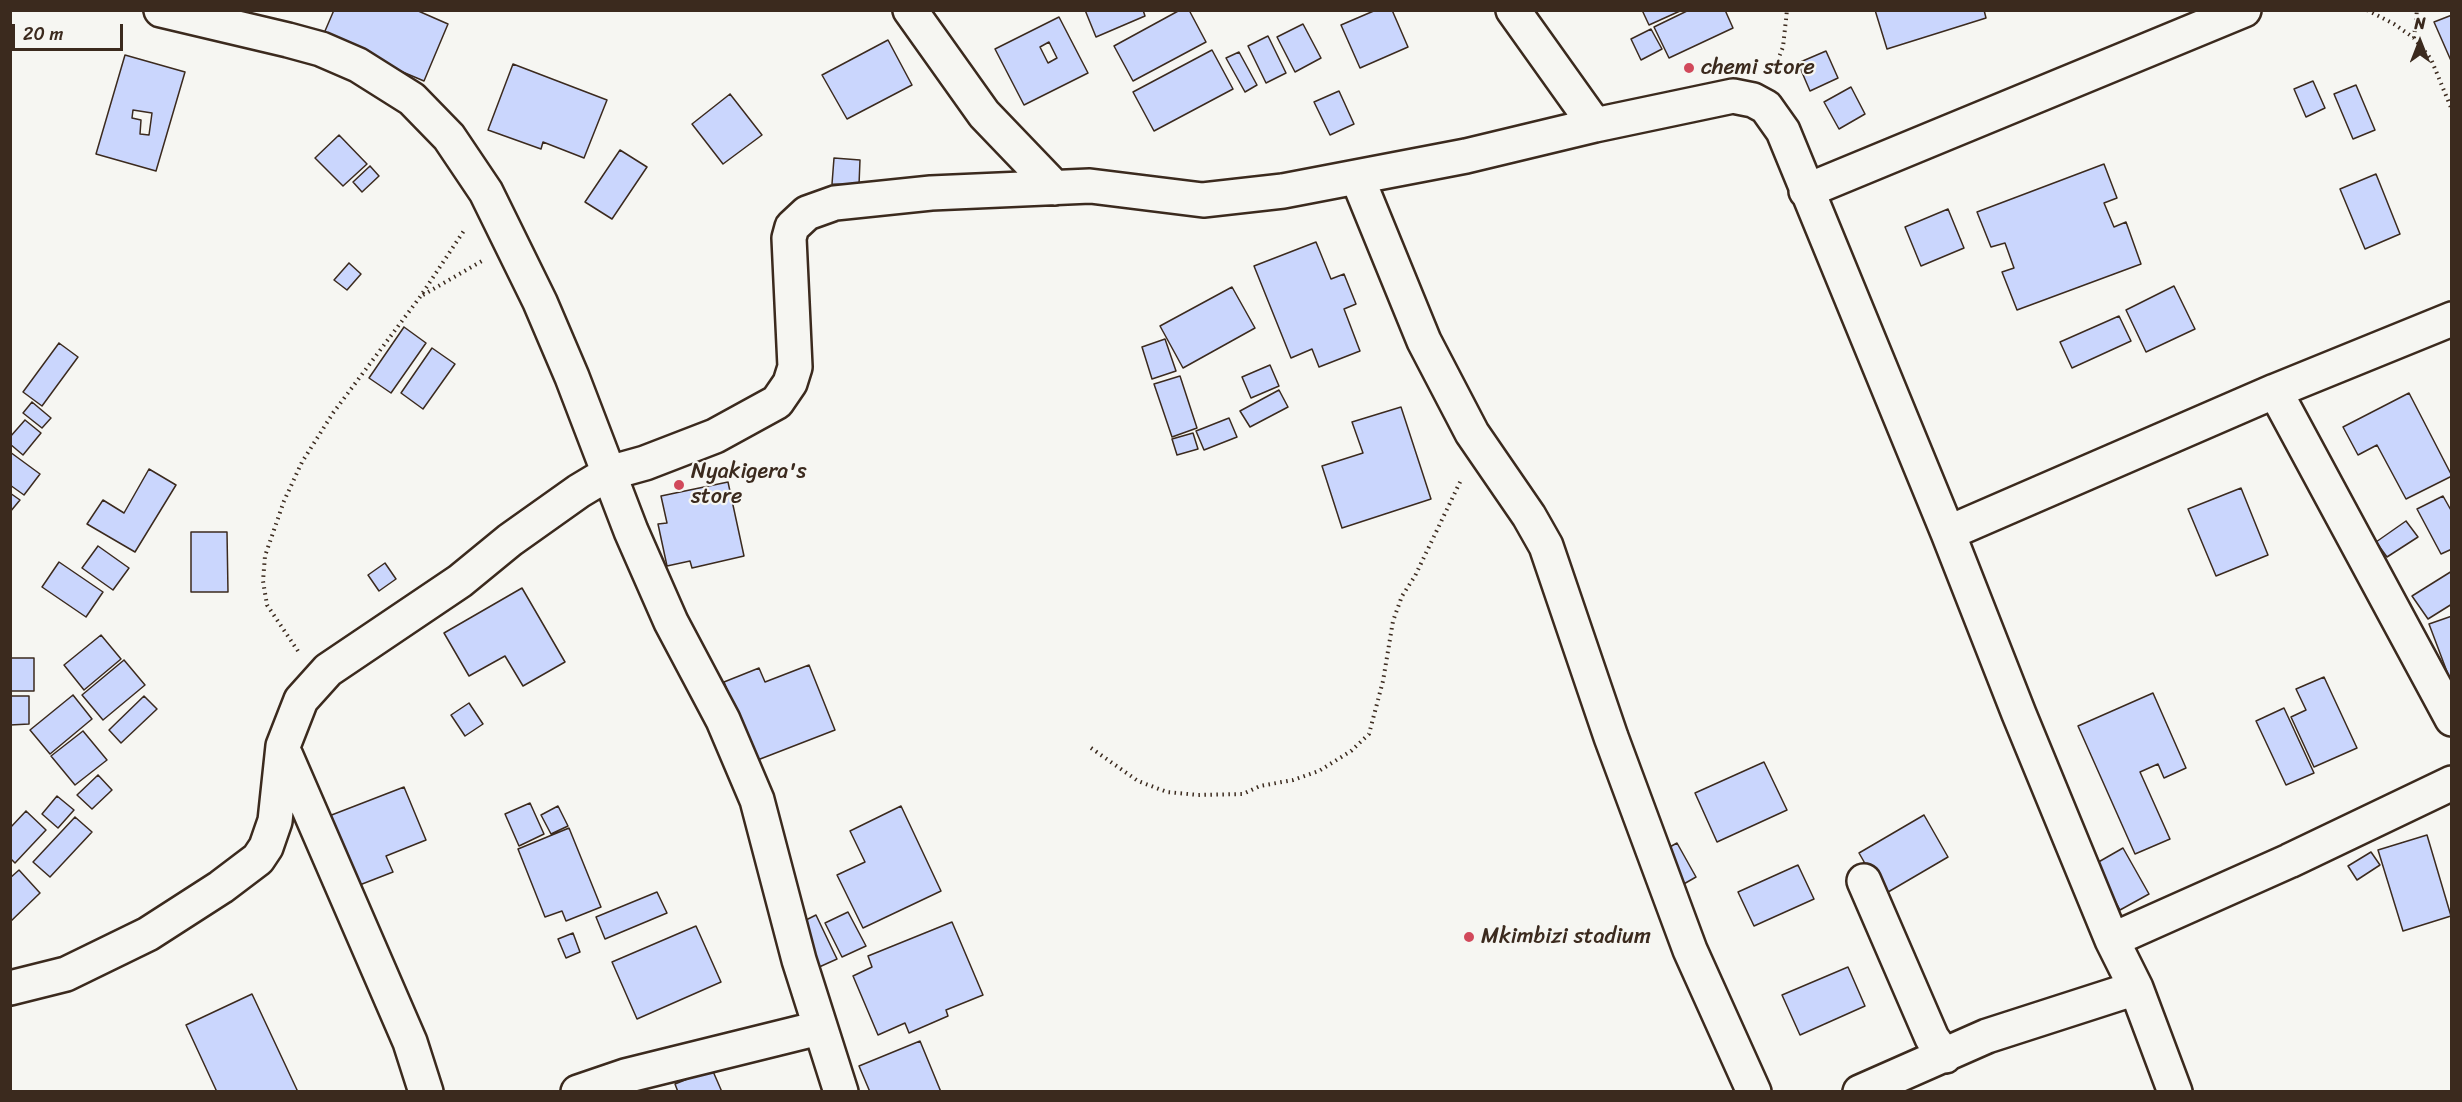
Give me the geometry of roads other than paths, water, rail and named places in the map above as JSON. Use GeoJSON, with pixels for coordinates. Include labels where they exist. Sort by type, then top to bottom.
{"type":"FeatureCollection","features":[{"type":"Feature","properties":{"kind":"street"},"geometry":{"type":"LineString","coordinates":[[161,10],[310,46],[358,65],[412,99],[449,137],[486,192],[517,252],[572,377],[671,622],[723,720],[757,800],[799,960],[841,1092]]}},
{"type":"Feature","properties":{"kind":"street"},"geometry":{"type":"LineString","coordinates":[[910,10],[984,114],[1055,188]]}},
{"type":"Feature","properties":{"kind":"street"},"geometry":{"type":"LineString","coordinates":[[1513,10],[1594,125]]}},
{"type":"Feature","properties":{"kind":"street"},"geometry":{"type":"LineString","coordinates":[[1806,191],[2244,10]]}},
{"type":"Feature","properties":{"kind":"street"},"geometry":{"type":"LineString","coordinates":[[10,988],[66,974],[148,934],[258,859],[266,847],[275,821],[283,746],[302,700],[317,681],[355,650],[460,581],[510,540],[579,491],[609,473],[645,463],[715,436],[777,402],[785,393],[795,367],[789,238],[792,227],[807,213],[835,203],[852,200],[931,193],[1090,186],[1203,200],[1283,191],[1466,156],[1594,125],[1733,96],[1753,100],[1766,107],[1783,132],[2112,940],[2136,988],[2175,1092]]}},
{"type":"Feature","properties":{"kind":"street"},"geometry":{"type":"LineString","coordinates":[[1357,177],[1424,341],[1472,433],[1511,488],[1546,546],[1611,737],[1690,950],[1754,1092]]}},
{"type":"Feature","properties":{"kind":"street"},"geometry":{"type":"LineString","coordinates":[[1948,533],[2276,391],[2451,319]]}},
{"type":"Feature","properties":{"kind":"street"},"geometry":{"type":"LineString","coordinates":[[2276,391],[2451,719]]}},
{"type":"Feature","properties":{"kind":"street"},"geometry":{"type":"LineString","coordinates":[[283,746],[299,791],[360,923],[405,1031],[426,1092]]}},
{"type":"Feature","properties":{"kind":"street"},"geometry":{"type":"LineString","coordinates":[[2112,940],[2289,861],[2451,783]]}},
{"type":"Feature","properties":{"kind":"street"},"geometry":{"type":"LineString","coordinates":[[1864,881],[1932,1038],[1945,1056]]}},
{"type":"Feature","properties":{"kind":"street"},"geometry":{"type":"LineString","coordinates":[[1860,1092],[1987,1036],[2136,988]]}},
{"type":"Feature","properties":{"kind":"street"},"geometry":{"type":"LineString","coordinates":[[578,1092],[625,1076],[819,1028]]}},
{"type":"Feature","properties":{"kind":"place","name":"chemi store"},"geometry":{"type":"Point","coordinates":[1689,68]}},
{"type":"Feature","properties":{"kind":"place","name":"Nyakigera's store"},"geometry":{"type":"Point","coordinates":[679,485]}},
{"type":"Feature","properties":{"kind":"place","name":"Mkimbizi stadium"},"geometry":{"type":"Point","coordinates":[1469,937]}}]}
